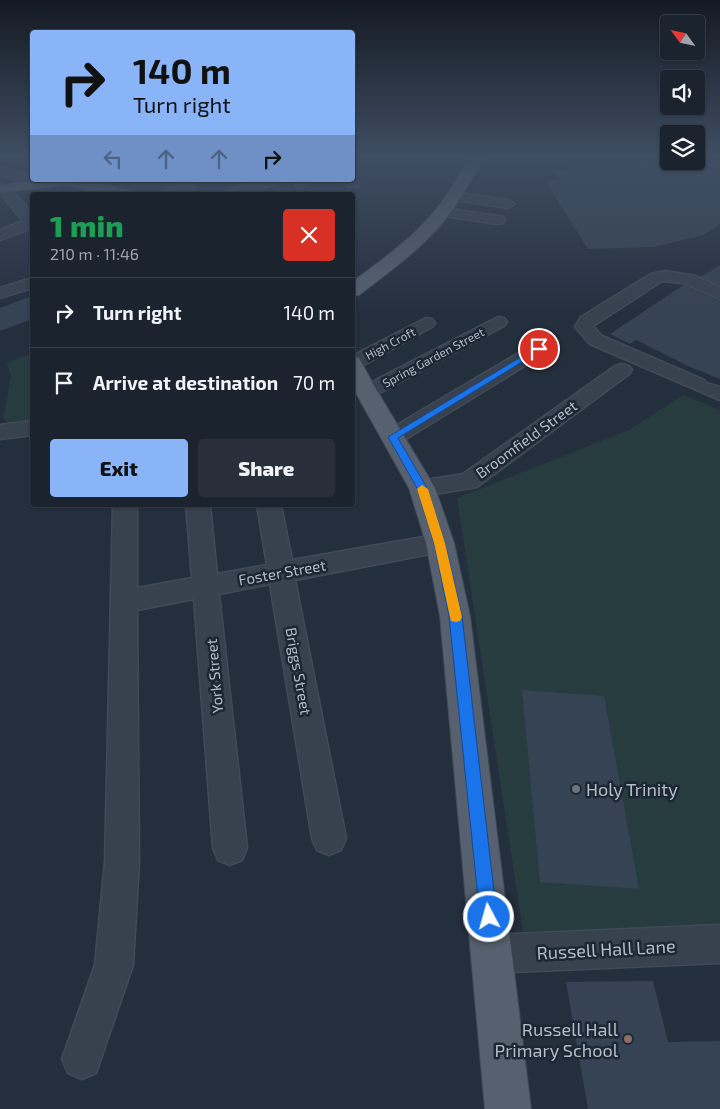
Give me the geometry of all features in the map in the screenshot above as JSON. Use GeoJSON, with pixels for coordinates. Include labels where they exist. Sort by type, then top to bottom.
{"type":"FeatureCollection","features":[{"type":"Feature","properties":{"kind":"main road"},"geometry":{"type":"LineString","coordinates":[[355,288],[388,264],[423,234],[445,209]]}},
{"type":"Feature","properties":{"kind":"main road"},"geometry":{"type":"LineString","coordinates":[[358,377],[422,488],[440,543],[456,616],[508,1109]]}},
{"type":"Feature","properties":{"kind":"street"},"geometry":{"type":"LineString","coordinates":[[19,209],[30,221]]}},
{"type":"Feature","properties":{"kind":"street"},"geometry":{"type":"LineString","coordinates":[[443,212],[498,220]]}},
{"type":"Feature","properties":{"kind":"street"},"geometry":{"type":"LineString","coordinates":[[0,235],[30,224]]}},
{"type":"Feature","properties":{"kind":"street"},"geometry":{"type":"LineString","coordinates":[[709,389],[596,340],[584,327],[587,321],[657,277],[669,274],[686,278],[720,294]]}},
{"type":"Feature","properties":{"kind":"street"},"geometry":{"type":"LineString","coordinates":[[0,293],[30,284]]}},
{"type":"Feature","properties":{"kind":"street","name":"Spring Garden Street"},"geometry":{"type":"LineString","coordinates":[[358,377],[498,322]]}},
{"type":"Feature","properties":{"kind":"street","name":"High Croft"},"geometry":{"type":"LineString","coordinates":[[358,377],[426,323]]}},
{"type":"Feature","properties":{"kind":"street"},"geometry":{"type":"LineString","coordinates":[[393,437],[539,349]]}},
{"type":"Feature","properties":{"kind":"street","name":"Broomfield Street"},"geometry":{"type":"LineString","coordinates":[[422,488],[469,481],[622,370]]}},
{"type":"Feature","properties":{"kind":"street"},"geometry":{"type":"LineString","coordinates":[[0,432],[30,428]]}},
{"type":"Feature","properties":{"kind":"street"},"geometry":{"type":"LineString","coordinates":[[82,1059],[114,965],[122,862],[125,507]]}},
{"type":"Feature","properties":{"kind":"street","name":"York Street"},"geometry":{"type":"LineString","coordinates":[[198,507],[230,848]]}},
{"type":"Feature","properties":{"kind":"street","name":"Briggs Street"},"geometry":{"type":"LineString","coordinates":[[269,507],[329,838]]}},
{"type":"Feature","properties":{"kind":"street","name":"Foster Street"},"geometry":{"type":"LineString","coordinates":[[125,601],[440,543]]}},
{"type":"Feature","properties":{"kind":"street","name":"Russell Hall Lane"},"geometry":{"type":"LineString","coordinates":[[493,954],[720,944]]}},
{"type":"Feature","properties":{"kind":"green space"},"geometry":{"type":"Polygon","coordinates":[[[30,354],[30,420],[9,423],[3,418],[11,375],[6,363],[30,354]]]}},
{"type":"Feature","properties":{"kind":"green space"},"geometry":{"type":"Polygon","coordinates":[[[683,395],[720,410],[720,925],[523,932],[457,498],[629,430],[683,395]]]}},
{"type":"Feature","properties":{"kind":"building"},"geometry":{"type":"Polygon","coordinates":[[[563,209],[720,209],[720,225],[703,235],[654,247],[588,249],[563,209]]]}},
{"type":"Feature","properties":{"kind":"building"},"geometry":{"type":"Polygon","coordinates":[[[720,265],[720,285],[701,277],[720,265]]]}},
{"type":"Feature","properties":{"kind":"building"},"geometry":{"type":"Polygon","coordinates":[[[682,286],[720,301],[720,379],[688,366],[636,340],[630,344],[610,334],[682,286]]]}},
{"type":"Feature","properties":{"kind":"building"},"geometry":{"type":"Polygon","coordinates":[[[30,297],[30,320],[0,331],[0,308],[30,297]]]}},
{"type":"Feature","properties":{"kind":"building","name":"Holy Trinity"},"geometry":{"type":"Polygon","coordinates":[[[522,690],[604,696],[639,889],[540,882],[522,690]]]}},
{"type":"Feature","properties":{"kind":"building"},"geometry":{"type":"Polygon","coordinates":[[[653,981],[668,1042],[720,1041],[720,1109],[588,1109],[566,982],[653,981]]]}},
{"type":"Feature","properties":{"kind":"slow traffic"},"geometry":{"type":"LineString","coordinates":[[422,489],[440,543],[456,617]]}},
{"type":"Feature","properties":{"kind":"place","name":"Holy Trinity"},"geometry":{"type":"Point","coordinates":[576,789]}},
{"type":"Feature","properties":{"kind":"place","name":"Russell Hall Primary School"},"geometry":{"type":"Point","coordinates":[628,1039]}},
{"type":"Feature","properties":{"kind":"route"},"geometry":{"type":"LineString","coordinates":[[489,917],[456,616],[440,543],[422,488],[393,437],[539,349]]}}]}
